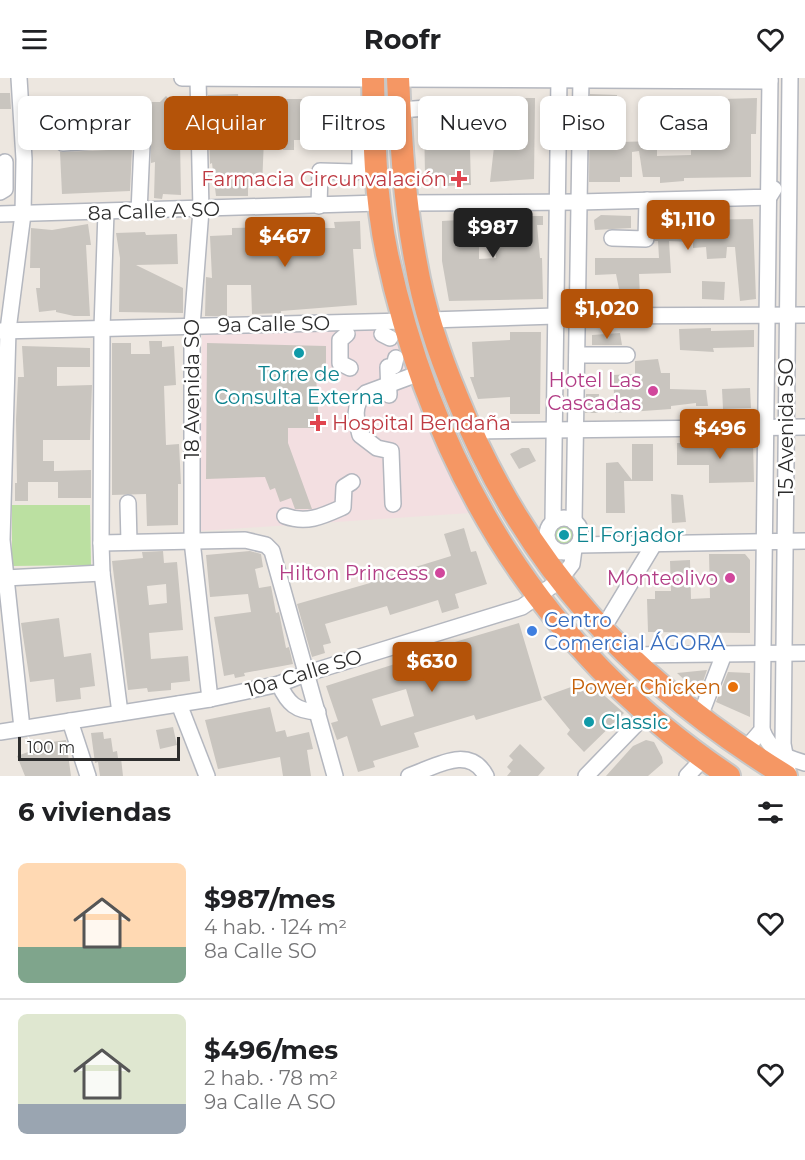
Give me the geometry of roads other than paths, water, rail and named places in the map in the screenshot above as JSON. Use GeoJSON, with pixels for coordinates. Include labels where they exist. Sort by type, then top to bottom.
{"type":"FeatureCollection","features":[{"type":"Feature","properties":{"kind":"highway"},"geometry":{"type":"LineString","coordinates":[[398,78],[399,96]]}},
{"type":"Feature","properties":{"kind":"highway"},"geometry":{"type":"LineString","coordinates":[[371,96],[373,79]]}},
{"type":"Feature","properties":{"kind":"highway"},"geometry":{"type":"LineString","coordinates":[[371,150],[387,253],[422,377],[480,509],[506,554],[537,598],[571,639],[645,714],[729,776]]}},
{"type":"Feature","properties":{"kind":"highway"},"geometry":{"type":"LineString","coordinates":[[384,150],[389,193],[396,201],[406,203]]}},
{"type":"Feature","properties":{"kind":"highway"},"geometry":{"type":"LineString","coordinates":[[403,150],[406,203],[416,265],[429,320],[440,355],[470,431],[492,476],[543,547],[560,581],[602,630],[664,690],[699,718],[739,747],[786,770]]}},
{"type":"Feature","properties":{"kind":"highway"},"geometry":{"type":"LineString","coordinates":[[405,321],[413,321],[422,327],[429,345],[440,355]]}},
{"type":"Feature","properties":{"kind":"highway"},"geometry":{"type":"LineString","coordinates":[[664,690],[703,735],[760,776]]}},
{"type":"Feature","properties":{"kind":"street"},"geometry":{"type":"LineString","coordinates":[[19,78],[24,159],[23,214],[4,331],[1,540],[22,728]]}},
{"type":"Feature","properties":{"kind":"street"},"geometry":{"type":"LineString","coordinates":[[182,78],[373,79]]}},
{"type":"Feature","properties":{"kind":"street","name":"18 Avenida SO"},"geometry":{"type":"LineString","coordinates":[[198,78],[201,210],[192,326],[192,541],[210,699]]}},
{"type":"Feature","properties":{"kind":"street"},"geometry":{"type":"LineString","coordinates":[[398,78],[770,80]]}},
{"type":"Feature","properties":{"kind":"street","name":"15 Avenida SO"},"geometry":{"type":"LineString","coordinates":[[786,770],[784,653],[787,315],[798,164],[790,78]]}},
{"type":"Feature","properties":{"kind":"street"},"geometry":{"type":"LineString","coordinates":[[559,79],[553,522],[547,532],[543,547],[558,551],[576,547],[805,541]]}},
{"type":"Feature","properties":{"kind":"street"},"geometry":{"type":"LineString","coordinates":[[576,547],[581,535],[574,522],[581,79]]}},
{"type":"Feature","properties":{"kind":"street","name":"15 Avenida SO"},"geometry":{"type":"LineString","coordinates":[[762,729],[770,80]]}},
{"type":"Feature","properties":{"kind":"street"},"geometry":{"type":"LineString","coordinates":[[139,212],[142,150]]}},
{"type":"Feature","properties":{"kind":"street"},"geometry":{"type":"LineString","coordinates":[[319,206],[320,171],[356,172],[360,169],[364,150]]}},
{"type":"Feature","properties":{"kind":"street"},"geometry":{"type":"LineString","coordinates":[[0,192],[5,189],[2,162],[24,159]]}},
{"type":"Feature","properties":{"kind":"street"},"geometry":{"type":"LineString","coordinates":[[770,164],[798,164]]}},
{"type":"Feature","properties":{"kind":"street"},"geometry":{"type":"LineString","coordinates":[[406,203],[579,202],[769,196],[798,164]]}},
{"type":"Feature","properties":{"kind":"street"},"geometry":{"type":"LineString","coordinates":[[612,238],[646,239],[648,200]]}},
{"type":"Feature","properties":{"kind":"street","name":"8a Calle A SO"},"geometry":{"type":"LineString","coordinates":[[0,214],[139,212],[381,203]]}},
{"type":"Feature","properties":{"kind":"street"},"geometry":{"type":"LineString","coordinates":[[106,212],[102,328],[101,543],[102,573],[120,713]]}},
{"type":"Feature","properties":{"kind":"street"},"geometry":{"type":"LineString","coordinates":[[429,320],[556,316],[805,315]]}},
{"type":"Feature","properties":{"kind":"street","name":"9a Calle SO"},"geometry":{"type":"LineString","coordinates":[[4,331],[405,321]]}},
{"type":"Feature","properties":{"kind":"street"},"geometry":{"type":"LineString","coordinates":[[347,334],[340,340],[340,363],[350,368]]}},
{"type":"Feature","properties":{"kind":"street"},"geometry":{"type":"LineString","coordinates":[[577,355],[627,355]]}},
{"type":"Feature","properties":{"kind":"street"},"geometry":{"type":"LineString","coordinates":[[388,391],[388,367],[394,366],[396,358]]}},
{"type":"Feature","properties":{"kind":"street"},"geometry":{"type":"LineString","coordinates":[[393,504],[390,450],[377,448],[360,435],[356,406],[366,393],[388,391],[422,377]]}},
{"type":"Feature","properties":{"kind":"street"},"geometry":{"type":"LineString","coordinates":[[470,431],[805,427]]}},
{"type":"Feature","properties":{"kind":"street"},"geometry":{"type":"LineString","coordinates":[[285,516],[297,520],[316,519],[343,507],[344,487],[352,482]]}},
{"type":"Feature","properties":{"kind":"street"},"geometry":{"type":"LineString","coordinates":[[128,503],[129,542]]}},
{"type":"Feature","properties":{"kind":"street"},"geometry":{"type":"LineString","coordinates":[[553,522],[564,518],[574,522]]}},
{"type":"Feature","properties":{"kind":"street"},"geometry":{"type":"LineString","coordinates":[[101,543],[245,540],[266,545],[272,551],[278,565],[335,776]]}},
{"type":"Feature","properties":{"kind":"street"},"geometry":{"type":"LineString","coordinates":[[602,630],[654,544]]}},
{"type":"Feature","properties":{"kind":"street","name":"10a Calle SO"},"geometry":{"type":"LineString","coordinates":[[0,732],[210,699],[279,684],[522,607],[560,581],[572,564],[576,547]]}},
{"type":"Feature","properties":{"kind":"street"},"geometry":{"type":"LineString","coordinates":[[5,578],[102,573]]}},
{"type":"Feature","properties":{"kind":"street"},"geometry":{"type":"LineString","coordinates":[[627,655],[805,653]]}},
{"type":"Feature","properties":{"kind":"street"},"geometry":{"type":"LineString","coordinates":[[699,718],[724,654]]}},
{"type":"Feature","properties":{"kind":"street"},"geometry":{"type":"LineString","coordinates":[[279,684],[287,701],[297,709],[318,712]]}},
{"type":"Feature","properties":{"kind":"street"},"geometry":{"type":"LineString","coordinates":[[179,704],[207,776]]}},
{"type":"Feature","properties":{"kind":"street"},"geometry":{"type":"LineString","coordinates":[[586,776],[645,714]]}},
{"type":"Feature","properties":{"kind":"street"},"geometry":{"type":"LineString","coordinates":[[70,721],[88,776]]}},
{"type":"Feature","properties":{"kind":"street"},"geometry":{"type":"LineString","coordinates":[[739,747],[750,744],[762,729],[786,770],[805,763]]}},
{"type":"Feature","properties":{"kind":"street"},"geometry":{"type":"LineString","coordinates":[[409,776],[456,759],[476,762],[486,776]]}},
{"type":"Feature","properties":{"kind":"street"},"geometry":{"type":"LineString","coordinates":[[687,776],[704,759]]}},
{"type":"Feature","properties":{"kind":"place","name":"Farmacia Circunvalación"},"geometry":{"type":"Point","coordinates":[459,179]}},
{"type":"Feature","properties":{"kind":"place","name":"Torre de Consulta Externa"},"geometry":{"type":"Point","coordinates":[299,353]}},
{"type":"Feature","properties":{"kind":"place","name":"Hotel Las Cascadas"},"geometry":{"type":"Point","coordinates":[653,391]}},
{"type":"Feature","properties":{"kind":"place","name":"Hospital Bendaña"},"geometry":{"type":"Point","coordinates":[318,423]}},
{"type":"Feature","properties":{"kind":"place","name":"El Forjador"},"geometry":{"type":"Point","coordinates":[564,535]}},
{"type":"Feature","properties":{"kind":"place","name":"Hilton Princess"},"geometry":{"type":"Point","coordinates":[440,573]}},
{"type":"Feature","properties":{"kind":"place","name":"Monteolivo"},"geometry":{"type":"Point","coordinates":[730,578]}},
{"type":"Feature","properties":{"kind":"place","name":"Centro Comercial ÁGORA"},"geometry":{"type":"Point","coordinates":[532,631]}},
{"type":"Feature","properties":{"kind":"place","name":"Power Chicken"},"geometry":{"type":"Point","coordinates":[733,687]}},
{"type":"Feature","properties":{"kind":"place","name":"Classic"},"geometry":{"type":"Point","coordinates":[589,722]}}]}
